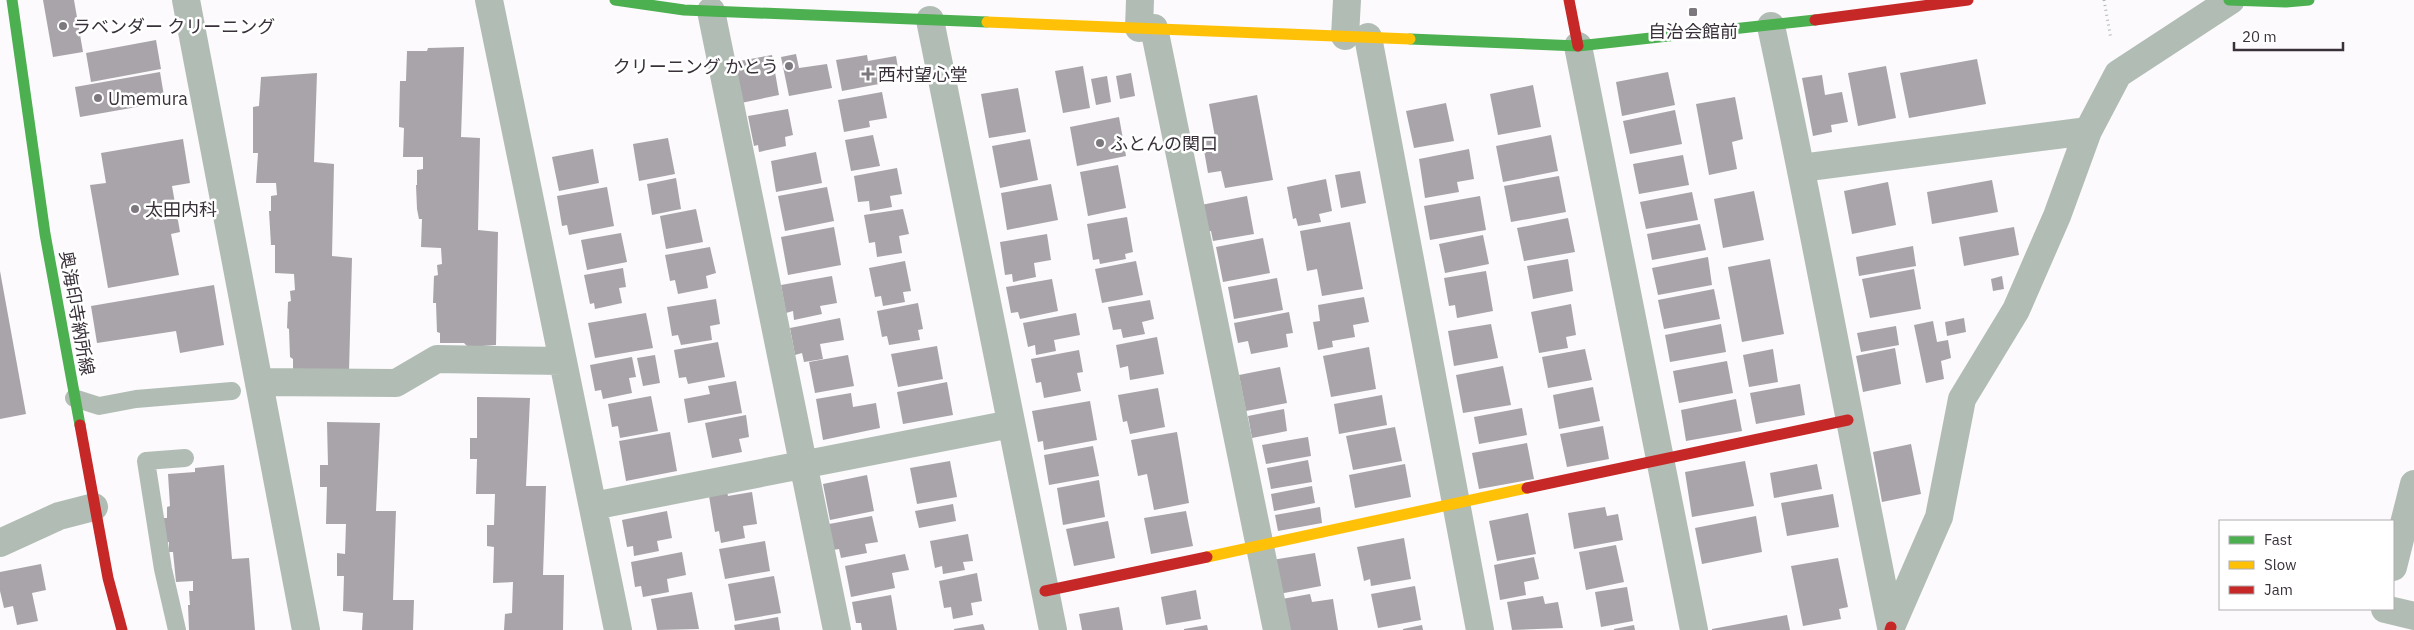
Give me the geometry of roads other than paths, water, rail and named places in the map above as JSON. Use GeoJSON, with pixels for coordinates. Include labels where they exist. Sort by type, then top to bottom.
{"type":"FeatureCollection","features":[{"type":"Feature","properties":{"kind":"street","name":"奥海印寺納所線"},"geometry":{"type":"LineString","coordinates":[[12,0],[12,40],[74,398],[108,578],[122,630]]}},
{"type":"Feature","properties":{"kind":"street"},"geometry":{"type":"LineString","coordinates":[[186,0],[306,630]]}},
{"type":"Feature","properties":{"kind":"street"},"geometry":{"type":"LineString","coordinates":[[490,0],[618,630]]}},
{"type":"Feature","properties":{"kind":"street"},"geometry":{"type":"LineString","coordinates":[[615,0],[685,5],[711,11],[918,16],[1146,28],[1578,46],[1771,26],[1968,0]]}},
{"type":"Feature","properties":{"kind":"street"},"geometry":{"type":"LineString","coordinates":[[1140,0],[1277,630]]}},
{"type":"Feature","properties":{"kind":"street"},"geometry":{"type":"LineString","coordinates":[[1347,0],[1456,504],[1480,630]]}},
{"type":"Feature","properties":{"kind":"street"},"geometry":{"type":"LineString","coordinates":[[1569,0],[1694,630]]}},
{"type":"Feature","properties":{"kind":"street"},"geometry":{"type":"LineString","coordinates":[[1891,628],[1938,517],[1962,399],[2016,310],[2057,216],[2088,131],[2118,74],[2230,0],[2293,1]]}},
{"type":"Feature","properties":{"kind":"street"},"geometry":{"type":"LineString","coordinates":[[711,11],[837,630]]}},
{"type":"Feature","properties":{"kind":"street"},"geometry":{"type":"LineString","coordinates":[[918,16],[1012,424],[1053,630]]}},
{"type":"Feature","properties":{"kind":"street"},"geometry":{"type":"LineString","coordinates":[[1771,26],[1802,168],[1848,420],[1891,628]]}},
{"type":"Feature","properties":{"kind":"street"},"geometry":{"type":"LineString","coordinates":[[1802,168],[2088,131]]}},
{"type":"Feature","properties":{"kind":"street"},"geometry":{"type":"LineString","coordinates":[[259,382],[396,383],[437,358],[563,361]]}},
{"type":"Feature","properties":{"kind":"street"},"geometry":{"type":"LineString","coordinates":[[1045,591],[1848,420]]}},
{"type":"Feature","properties":{"kind":"street"},"geometry":{"type":"LineString","coordinates":[[593,506],[1012,424]]}},
{"type":"Feature","properties":{"kind":"street"},"geometry":{"type":"LineString","coordinates":[[2394,563],[2414,484]]}},
{"type":"Feature","properties":{"kind":"street"},"geometry":{"type":"LineString","coordinates":[[0,543],[59,516],[94,507]]}},
{"type":"Feature","properties":{"kind":"street"},"geometry":{"type":"LineString","coordinates":[[2377,630],[2383,610]]}},
{"type":"Feature","properties":{"kind":"street"},"geometry":{"type":"LineString","coordinates":[[2387,610],[2414,616]]}},
{"type":"Feature","properties":{"kind":"lane"},"geometry":{"type":"LineString","coordinates":[[74,398],[99,406],[136,399],[232,391]]}},
{"type":"Feature","properties":{"kind":"lane"},"geometry":{"type":"LineString","coordinates":[[177,630],[163,570],[146,461],[185,458]]}},
{"type":"Feature","properties":{"kind":"place","name":"自治会館前"},"geometry":{"type":"Point","coordinates":[1693,12]}},
{"type":"Feature","properties":{"kind":"place","name":"ラベンダー クリーニング"},"geometry":{"type":"Point","coordinates":[63,26]}},
{"type":"Feature","properties":{"kind":"place","name":"クリーニング かとう"},"geometry":{"type":"Point","coordinates":[789,66]}},
{"type":"Feature","properties":{"kind":"place","name":"西村望心堂"},"geometry":{"type":"Point","coordinates":[868,74]}},
{"type":"Feature","properties":{"kind":"place","name":"Umemura"},"geometry":{"type":"Point","coordinates":[98,98]}},
{"type":"Feature","properties":{"kind":"place","name":"ふとんの関口"},"geometry":{"type":"Point","coordinates":[1100,143]}},
{"type":"Feature","properties":{"kind":"place","name":"太田内科"},"geometry":{"type":"Point","coordinates":[135,209]}}]}
